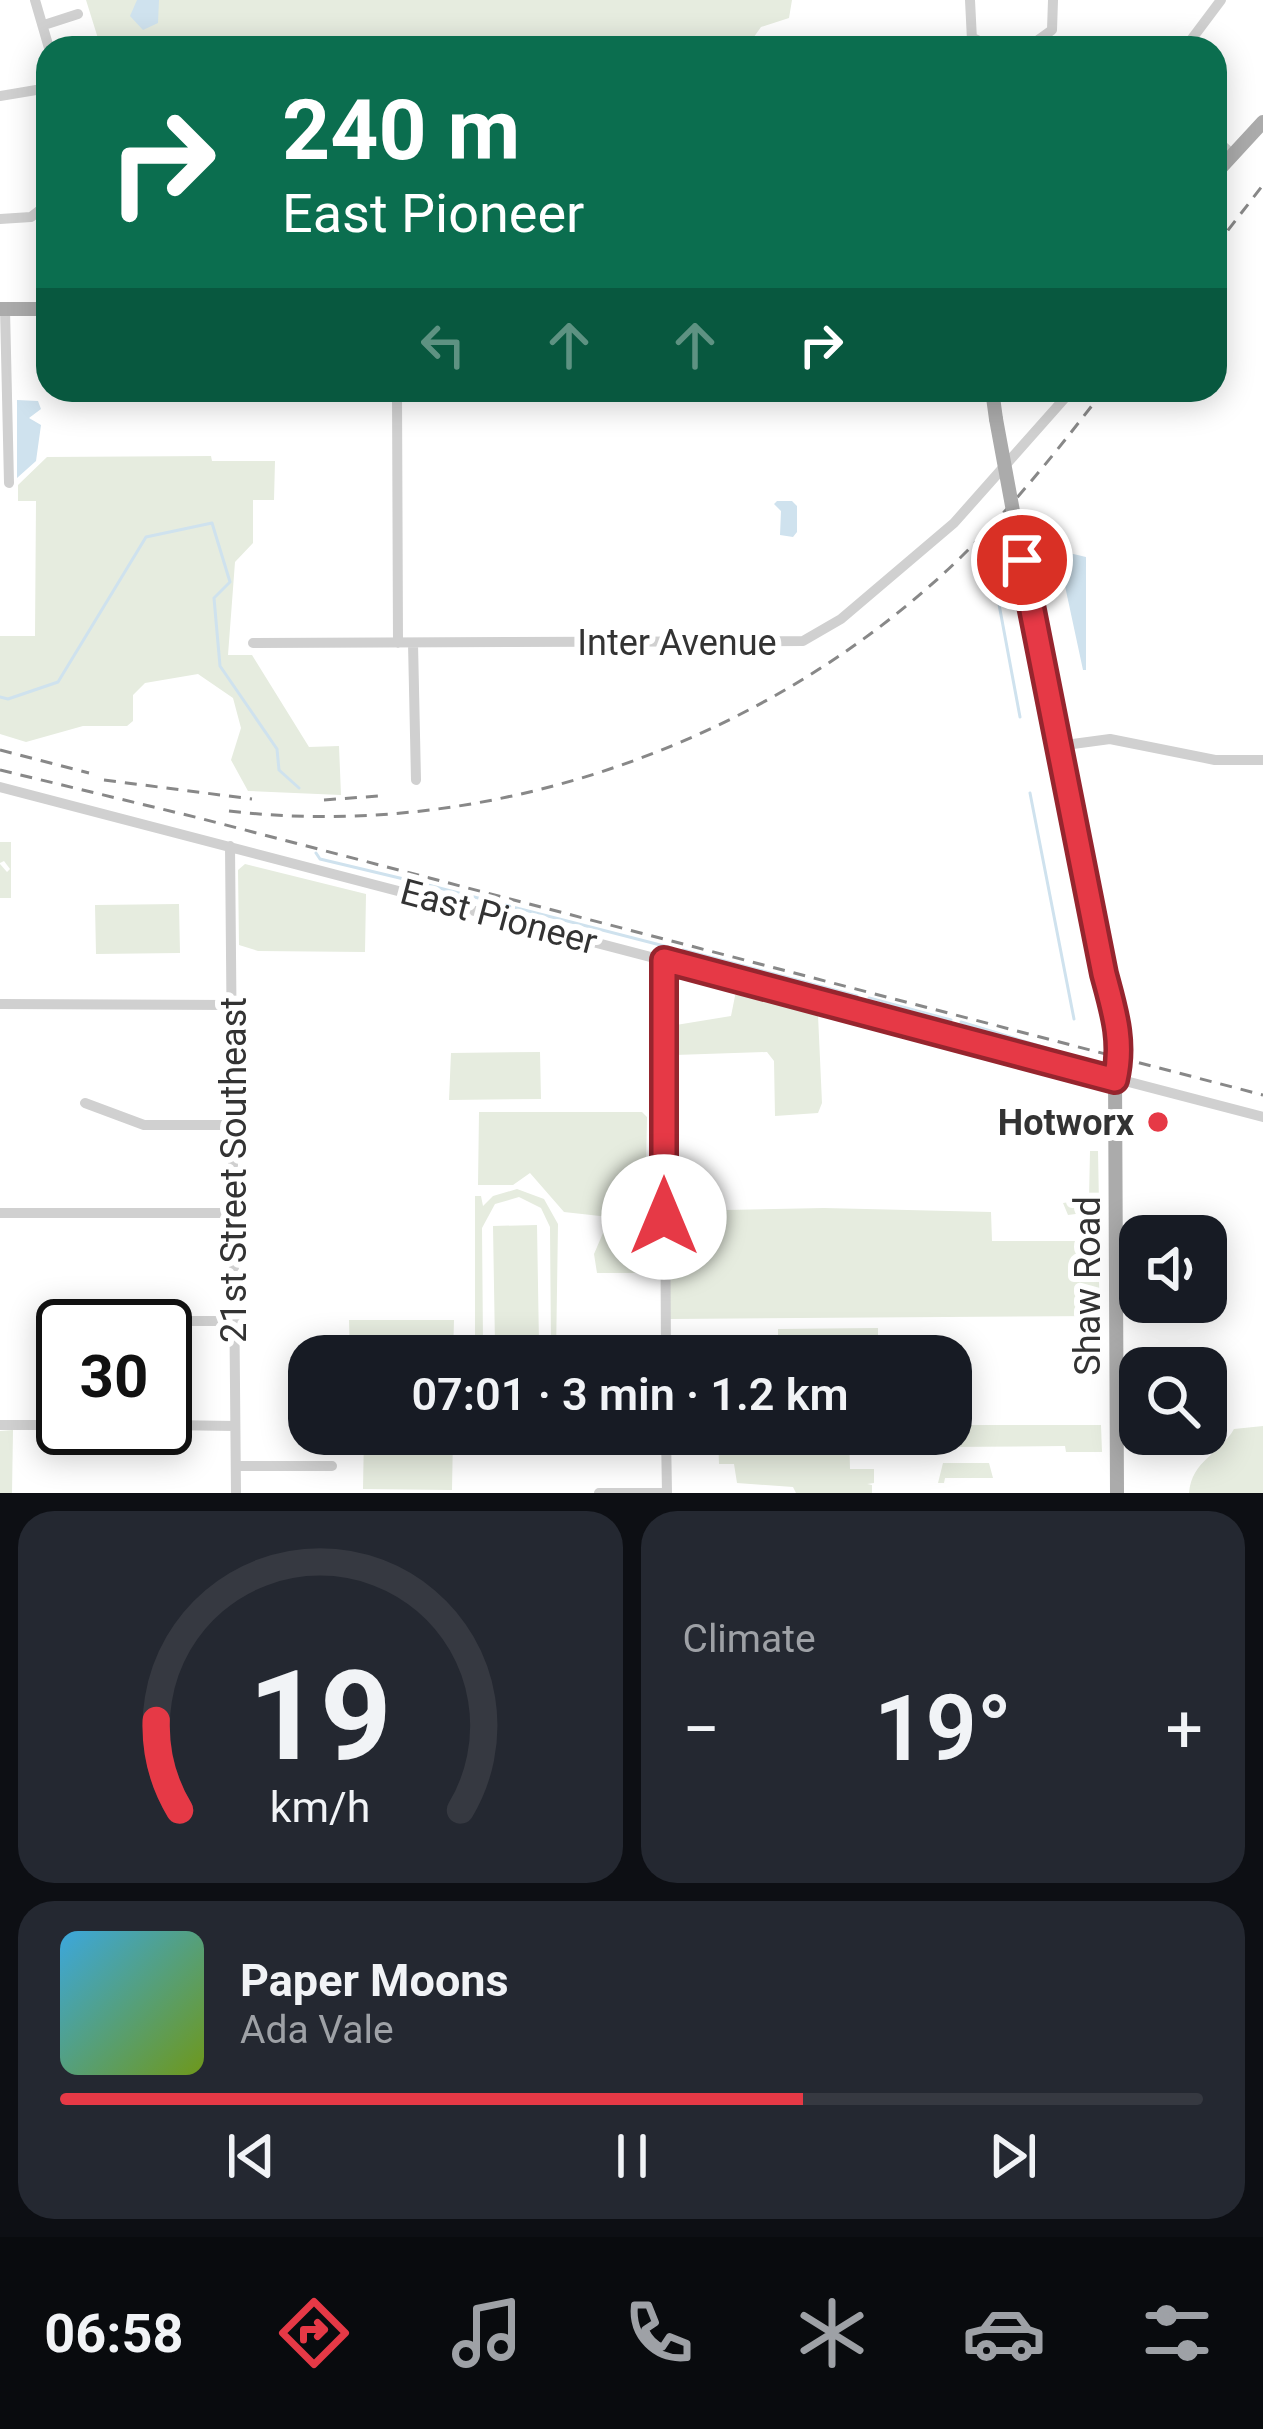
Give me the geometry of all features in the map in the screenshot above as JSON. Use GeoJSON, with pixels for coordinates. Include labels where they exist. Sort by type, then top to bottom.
{"type":"FeatureCollection","features":[{"type":"Feature","properties":{"kind":"main road"},"geometry":{"type":"LineString","coordinates":[[1227,161],[1263,122]]}},
{"type":"Feature","properties":{"kind":"main road"},"geometry":{"type":"LineString","coordinates":[[3,309],[36,309]]}},
{"type":"Feature","properties":{"kind":"main road","name":"Shaw Road"},"geometry":{"type":"LineString","coordinates":[[994,402],[1058,746],[1119,1034],[1115,1080],[1117,1493]]}},
{"type":"Feature","properties":{"kind":"street"},"geometry":{"type":"LineString","coordinates":[[34,0],[46,36]]}},
{"type":"Feature","properties":{"kind":"street"},"geometry":{"type":"LineString","coordinates":[[968,36],[970,0]]}},
{"type":"Feature","properties":{"kind":"street"},"geometry":{"type":"LineString","coordinates":[[1044,36],[1052,30],[1053,0]]}},
{"type":"Feature","properties":{"kind":"street"},"geometry":{"type":"LineString","coordinates":[[1194,36],[1221,0]]}},
{"type":"Feature","properties":{"kind":"street"},"geometry":{"type":"LineString","coordinates":[[44,25],[78,14]]}},
{"type":"Feature","properties":{"kind":"street"},"geometry":{"type":"LineString","coordinates":[[0,96],[36,90]]}},
{"type":"Feature","properties":{"kind":"street"},"geometry":{"type":"LineString","coordinates":[[1227,150],[1233,155]]}},
{"type":"Feature","properties":{"kind":"street"},"geometry":{"type":"LineString","coordinates":[[0,219],[31,218],[36,214]]}},
{"type":"Feature","properties":{"kind":"street"},"geometry":{"type":"LineString","coordinates":[[3,309],[9,483]]}},
{"type":"Feature","properties":{"kind":"street"},"geometry":{"type":"LineString","coordinates":[[397,402],[398,643]]}},
{"type":"Feature","properties":{"kind":"street","name":"Inter Avenue"},"geometry":{"type":"LineString","coordinates":[[253,643],[796,642],[815,636],[881,587],[953,523],[1061,402]]}},
{"type":"Feature","properties":{"kind":"street"},"geometry":{"type":"LineString","coordinates":[[413,643],[416,781]]}},
{"type":"Feature","properties":{"kind":"street"},"geometry":{"type":"LineString","coordinates":[[1058,746],[1111,740],[1215,760],[1263,760]]}},
{"type":"Feature","properties":{"kind":"street","name":"East Pioneer"},"geometry":{"type":"LineString","coordinates":[[0,787],[1115,1080]]}},
{"type":"Feature","properties":{"kind":"street","name":"21st Street Southeast"},"geometry":{"type":"LineString","coordinates":[[230,846],[236,1493]]}},
{"type":"Feature","properties":{"kind":"street"},"geometry":{"type":"LineString","coordinates":[[664,960],[666,1335]]}},
{"type":"Feature","properties":{"kind":"street"},"geometry":{"type":"LineString","coordinates":[[0,1004],[232,1005]]}},
{"type":"Feature","properties":{"kind":"street"},"geometry":{"type":"LineString","coordinates":[[1115,1080],[1263,1117]]}},
{"type":"Feature","properties":{"kind":"street"},"geometry":{"type":"LineString","coordinates":[[85,1103],[144,1125],[233,1124]]}},
{"type":"Feature","properties":{"kind":"street"},"geometry":{"type":"LineString","coordinates":[[0,1213],[234,1213]]}},
{"type":"Feature","properties":{"kind":"street"},"geometry":{"type":"LineString","coordinates":[[192,1322],[235,1321]]}},
{"type":"Feature","properties":{"kind":"street"},"geometry":{"type":"LineString","coordinates":[[0,1426],[36,1425]]}},
{"type":"Feature","properties":{"kind":"street"},"geometry":{"type":"LineString","coordinates":[[192,1425],[235,1426]]}},
{"type":"Feature","properties":{"kind":"street"},"geometry":{"type":"LineString","coordinates":[[599,1493],[667,1493],[666,1455]]}},
{"type":"Feature","properties":{"kind":"street"},"geometry":{"type":"LineString","coordinates":[[236,1466],[332,1466]]}},
{"type":"Feature","properties":{"kind":"shaded area"},"geometry":{"type":"Polygon","coordinates":[[[86,0],[792,0],[789,18],[761,27],[755,36],[97,36],[86,0]]]}},
{"type":"Feature","properties":{"kind":"shaded area"},"geometry":{"type":"Polygon","coordinates":[[[211,456],[212,461],[275,461],[274,500],[253,500],[253,543],[235,562],[228,655],[252,655],[309,747],[339,746],[341,795],[248,791],[231,760],[241,728],[233,698],[198,674],[145,683],[133,695],[133,721],[127,726],[83,726],[26,742],[0,734],[0,636],[35,636],[36,501],[18,501],[18,485],[47,457],[211,456]]]}},
{"type":"Feature","properties":{"kind":"shaded area"},"geometry":{"type":"Polygon","coordinates":[[[0,842],[11,842],[11,898],[0,898],[0,864],[7,872],[10,869],[4,861],[0,863],[0,842]]]}},
{"type":"Feature","properties":{"kind":"shaded area"},"geometry":{"type":"Polygon","coordinates":[[[245,864],[366,894],[365,952],[258,951],[239,945],[238,870],[245,864]]]}},
{"type":"Feature","properties":{"kind":"shaded area"},"geometry":{"type":"Polygon","coordinates":[[[179,904],[180,953],[96,954],[95,905],[179,904]]]}},
{"type":"Feature","properties":{"kind":"shaded area"},"geometry":{"type":"Polygon","coordinates":[[[736,991],[818,1015],[822,1103],[818,1113],[775,1116],[774,1061],[767,1052],[675,1055],[676,1025],[731,1016],[736,991]]]}},
{"type":"Feature","properties":{"kind":"shaded area"},"geometry":{"type":"Polygon","coordinates":[[[540,1052],[541,1099],[449,1100],[451,1053],[540,1052]]]}},
{"type":"Feature","properties":{"kind":"shaded area"},"geometry":{"type":"Polygon","coordinates":[[[479,1112],[642,1112],[647,1117],[645,1221],[564,1212],[530,1173],[513,1185],[478,1185],[479,1112]]]}},
{"type":"Feature","properties":{"kind":"shaded area"},"geometry":{"type":"Polygon","coordinates":[[[1090,1151],[1098,1151],[1099,1204],[1091,1212],[1068,1215],[1063,1203],[1089,1199],[1090,1151]]]}},
{"type":"Feature","properties":{"kind":"shaded area"},"geometry":{"type":"Polygon","coordinates":[[[517,1189],[544,1199],[558,1224],[556,1335],[551,1335],[550,1227],[541,1208],[519,1197],[495,1204],[482,1228],[483,1335],[475,1335],[475,1196],[481,1196],[483,1206],[493,1196],[517,1189]]]}},
{"type":"Feature","properties":{"kind":"shaded area"},"geometry":{"type":"Polygon","coordinates":[[[671,1211],[991,1212],[992,1241],[1094,1241],[1098,1245],[1100,1316],[669,1319],[671,1211]]]}},
{"type":"Feature","properties":{"kind":"shaded area"},"geometry":{"type":"Polygon","coordinates":[[[626,1223],[644,1223],[648,1268],[643,1273],[597,1273],[594,1254],[603,1233],[626,1223]]]}},
{"type":"Feature","properties":{"kind":"shaded area"},"geometry":{"type":"Polygon","coordinates":[[[537,1225],[539,1335],[495,1335],[493,1226],[537,1225]]]}},
{"type":"Feature","properties":{"kind":"shaded area"},"geometry":{"type":"Polygon","coordinates":[[[349,1320],[454,1320],[454,1335],[349,1335],[349,1320]]]}},
{"type":"Feature","properties":{"kind":"shaded area"},"geometry":{"type":"Polygon","coordinates":[[[878,1328],[878,1335],[778,1335],[778,1329],[878,1328]]]}},
{"type":"Feature","properties":{"kind":"shaded area"},"geometry":{"type":"Polygon","coordinates":[[[972,1425],[1101,1425],[1102,1452],[1066,1452],[1065,1446],[972,1447],[972,1425]]]}},
{"type":"Feature","properties":{"kind":"shaded area"},"geometry":{"type":"Polygon","coordinates":[[[1263,1426],[1263,1493],[1189,1493],[1195,1473],[1211,1455],[1227,1455],[1227,1439],[1234,1429],[1263,1426]]]}},
{"type":"Feature","properties":{"kind":"shaded area"},"geometry":{"type":"Polygon","coordinates":[[[13,1430],[12,1493],[0,1493],[0,1431],[13,1430]]]}},
{"type":"Feature","properties":{"kind":"shaded area"},"geometry":{"type":"Polygon","coordinates":[[[364,1455],[453,1455],[452,1490],[363,1489],[364,1455]]]}},
{"type":"Feature","properties":{"kind":"shaded area"},"geometry":{"type":"Polygon","coordinates":[[[719,1455],[850,1455],[850,1469],[874,1469],[874,1483],[867,1484],[872,1485],[872,1493],[796,1493],[793,1487],[737,1483],[734,1464],[719,1464],[719,1455]]]}},
{"type":"Feature","properties":{"kind":"shaded area"},"geometry":{"type":"Polygon","coordinates":[[[943,1463],[989,1463],[993,1478],[945,1478],[938,1483],[943,1463]]]}},
{"type":"Feature","properties":{"kind":"water"},"geometry":{"type":"Polygon","coordinates":[[[137,0],[159,0],[158,23],[143,30],[130,16],[137,0]]]}},
{"type":"Feature","properties":{"kind":"water"},"geometry":{"type":"Polygon","coordinates":[[[17,400],[36,401],[41,409],[29,418],[41,425],[36,461],[17,478],[17,400]]]}},
{"type":"Feature","properties":{"kind":"water"},"geometry":{"type":"Polygon","coordinates":[[[777,501],[792,501],[797,506],[793,537],[780,535],[777,501]]]}},
{"type":"Feature","properties":{"kind":"water"},"geometry":{"type":"Polygon","coordinates":[[[1065,552],[1086,557],[1086,670],[1059,558],[1065,552]]]}},
{"type":"Feature","properties":{"kind":"waterway"},"geometry":{"type":"LineString","coordinates":[[0,697],[8,699],[58,682],[146,537],[212,523],[230,582],[214,598],[220,666],[277,749],[279,770],[299,788]]}},
{"type":"Feature","properties":{"kind":"waterway"},"geometry":{"type":"LineString","coordinates":[[993,572],[1020,717]]}},
{"type":"Feature","properties":{"kind":"waterway"},"geometry":{"type":"LineString","coordinates":[[1030,793],[1074,1019]]}},
{"type":"Feature","properties":{"kind":"waterway"},"geometry":{"type":"LineString","coordinates":[[316,853],[320,859],[408,880]]}},
{"type":"Feature","properties":{"kind":"waterway"},"geometry":{"type":"LineString","coordinates":[[424,884],[672,948]]}},
{"type":"Feature","properties":{"kind":"waterway"},"geometry":{"type":"LineString","coordinates":[[683,950],[857,996]]}},
{"type":"Feature","properties":{"kind":"waterway"},"geometry":{"type":"LineString","coordinates":[[869,998],[951,1020]]}},
{"type":"Feature","properties":{"kind":"waterway"},"geometry":{"type":"LineString","coordinates":[[961,1022],[1046,1048]]}},
{"type":"Feature","properties":{"kind":"railway"},"geometry":{"type":"LineString","coordinates":[[1227,232],[1263,185]]}},
{"type":"Feature","properties":{"kind":"railway"},"geometry":{"type":"LineString","coordinates":[[229,811],[325,817],[422,811],[517,795],[611,769],[701,733],[787,689],[868,636],[942,575],[1007,509],[1094,402]]}},
{"type":"Feature","properties":{"kind":"railway"},"geometry":{"type":"LineString","coordinates":[[0,750],[89,773]]}},
{"type":"Feature","properties":{"kind":"railway"},"geometry":{"type":"LineString","coordinates":[[0,770],[1263,1095]]}},
{"type":"Feature","properties":{"kind":"railway"},"geometry":{"type":"LineString","coordinates":[[104,780],[252,799]]}},
{"type":"Feature","properties":{"kind":"railway"},"geometry":{"type":"LineString","coordinates":[[324,800],[378,796]]}},
{"type":"Feature","properties":{"kind":"place","name":"Hotworx"},"geometry":{"type":"Point","coordinates":[1158,1122]}},
{"type":"Feature","properties":{"kind":"route"},"geometry":{"type":"LineString","coordinates":[[664,1217],[664,960],[1115,1080],[1120,1058],[1118,1026],[1022,560]]}}]}
